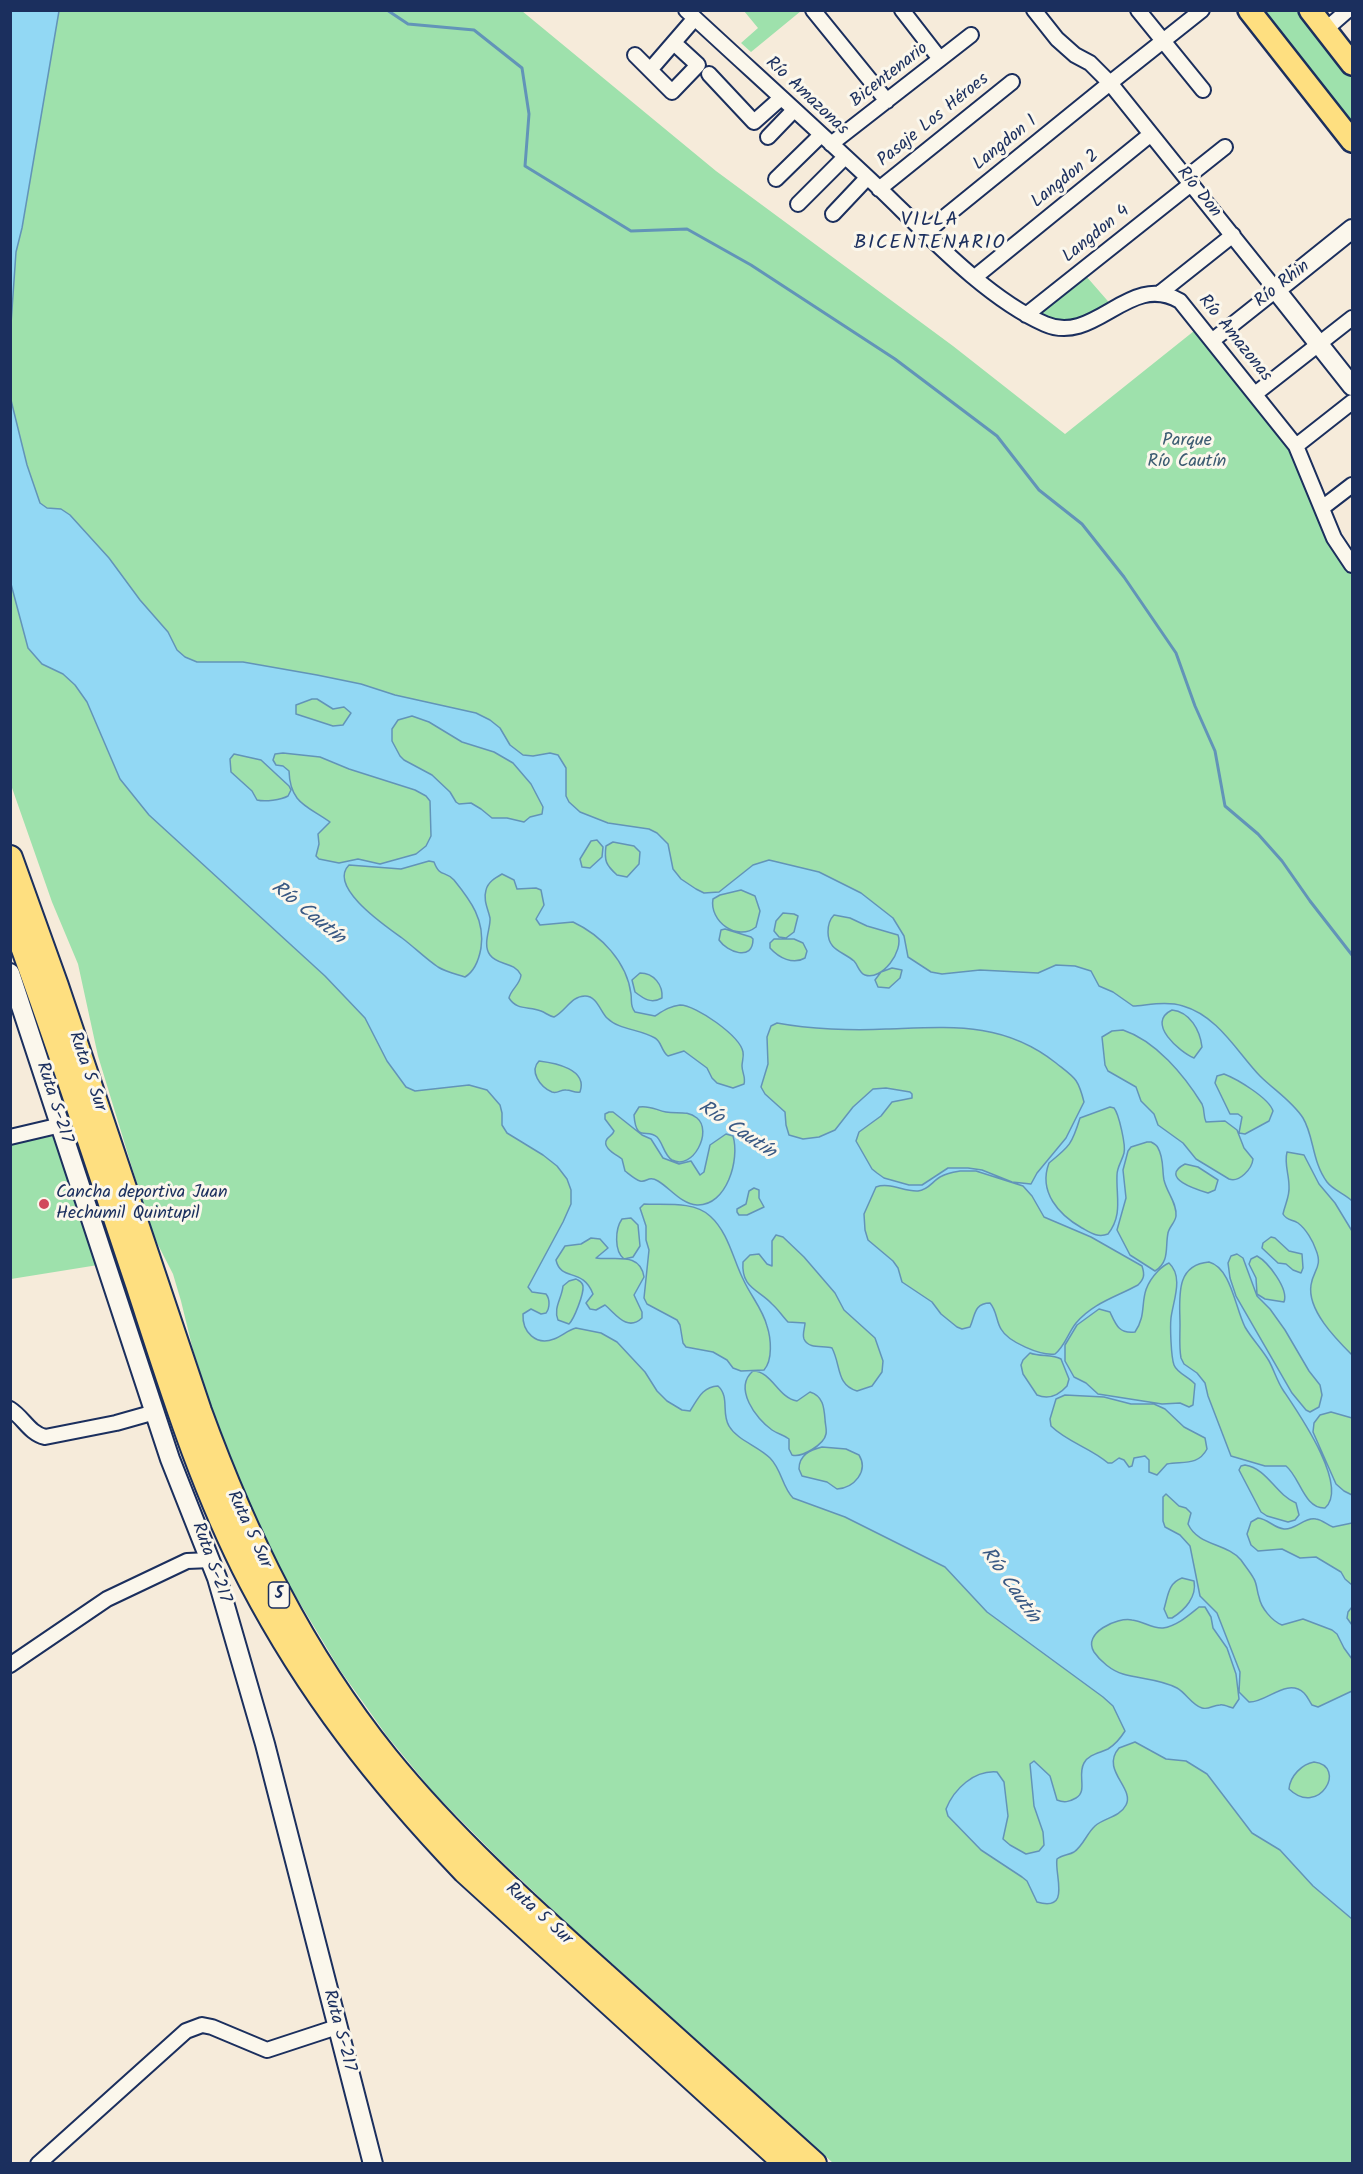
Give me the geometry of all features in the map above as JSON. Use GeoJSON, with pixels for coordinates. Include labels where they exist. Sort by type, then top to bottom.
{"type":"FeatureCollection","features":[{"type":"Feature","properties":{"kind":"highway","name":"Ruta 5 Sur"},"geometry":{"type":"LineString","coordinates":[[10,858],[56,986],[222,1475],[261,1560],[313,1654],[346,1704],[385,1756],[463,1844],[547,1924],[814,2163]]}},
{"type":"Feature","properties":{"kind":"highway","name":"Ruta 5 Sur"},"geometry":{"type":"LineString","coordinates":[[10,911],[54,1032],[190,1441],[237,1552],[299,1665],[338,1724],[369,1764],[422,1826],[465,1871],[788,2163]]}},
{"type":"Feature","properties":{"kind":"main road"},"geometry":{"type":"LineString","coordinates":[[1249,10],[1350,131]]}},
{"type":"Feature","properties":{"kind":"main road"},"geometry":{"type":"LineString","coordinates":[[1310,10],[1353,64]]}},
{"type":"Feature","properties":{"kind":"main road","name":"Río Rhin"},"geometry":{"type":"LineString","coordinates":[[1276,290],[1353,229]]}},
{"type":"Feature","properties":{"kind":"main road","name":"Río Don"},"geometry":{"type":"LineString","coordinates":[[1276,290],[1353,386]]}},
{"type":"Feature","properties":{"kind":"main road","name":"Ruta S-217"},"geometry":{"type":"LineString","coordinates":[[10,974],[170,1459],[211,1560],[265,1744],[373,2163]]}},
{"type":"Feature","properties":{"kind":"street"},"geometry":{"type":"LineString","coordinates":[[813,10],[887,101]]}},
{"type":"Feature","properties":{"kind":"street"},"geometry":{"type":"LineString","coordinates":[[902,10],[940,59]]}},
{"type":"Feature","properties":{"kind":"street","name":"Río Don"},"geometry":{"type":"LineString","coordinates":[[1034,10],[1057,39],[1075,55],[1090,63],[1110,83],[1276,290]]}},
{"type":"Feature","properties":{"kind":"street"},"geometry":{"type":"LineString","coordinates":[[1138,10],[1203,90]]}},
{"type":"Feature","properties":{"kind":"street","name":"Langdon 1"},"geometry":{"type":"LineString","coordinates":[[925,233],[1202,10]]}},
{"type":"Feature","properties":{"kind":"street"},"geometry":{"type":"LineString","coordinates":[[1325,30],[1348,10]]}},
{"type":"Feature","properties":{"kind":"street"},"geometry":{"type":"LineString","coordinates":[[650,70],[674,43],[691,14]]}},
{"type":"Feature","properties":{"kind":"street","name":"Río Amazonas"},"geometry":{"type":"LineString","coordinates":[[691,14],[925,233],[1012,307],[1048,326],[1070,327],[1089,323],[1144,294],[1160,293],[1180,301],[1296,446],[1334,538],[1353,565]]}},
{"type":"Feature","properties":{"kind":"street","name":"Bicentenario"},"geometry":{"type":"LineString","coordinates":[[776,179],[826,140],[887,101],[971,35]]}},
{"type":"Feature","properties":{"kind":"street"},"geometry":{"type":"LineString","coordinates":[[635,55],[672,92],[698,65],[674,43]]}},
{"type":"Feature","properties":{"kind":"street"},"geometry":{"type":"LineString","coordinates":[[709,74],[754,122],[781,98]]}},
{"type":"Feature","properties":{"kind":"street","name":"Pasaje Los Héroes"},"geometry":{"type":"LineString","coordinates":[[879,189],[1012,81]]}},
{"type":"Feature","properties":{"kind":"street"},"geometry":{"type":"LineString","coordinates":[[768,137],[794,110]]}},
{"type":"Feature","properties":{"kind":"street","name":"Langdon 2"},"geometry":{"type":"LineString","coordinates":[[975,277],[1151,134]]}},
{"type":"Feature","properties":{"kind":"street","name":"Langdon 4"},"geometry":{"type":"LineString","coordinates":[[1026,315],[1189,181],[1224,147]]}},
{"type":"Feature","properties":{"kind":"street"},"geometry":{"type":"LineString","coordinates":[[798,204],[844,157]]}},
{"type":"Feature","properties":{"kind":"street"},"geometry":{"type":"LineString","coordinates":[[833,214],[867,178]]}},
{"type":"Feature","properties":{"kind":"street"},"geometry":{"type":"LineString","coordinates":[[1160,293],[1233,235]]}},
{"type":"Feature","properties":{"kind":"street","name":"Río Rhin"},"geometry":{"type":"LineString","coordinates":[[1213,340],[1276,290]]}},
{"type":"Feature","properties":{"kind":"street"},"geometry":{"type":"LineString","coordinates":[[1255,394],[1353,318]]}},
{"type":"Feature","properties":{"kind":"street"},"geometry":{"type":"LineString","coordinates":[[1296,446],[1353,402]]}},
{"type":"Feature","properties":{"kind":"street"},"geometry":{"type":"LineString","coordinates":[[1322,508],[1353,485]]}},
{"type":"Feature","properties":{"kind":"street"},"geometry":{"type":"LineString","coordinates":[[10,1137],[61,1125]]}},
{"type":"Feature","properties":{"kind":"street"},"geometry":{"type":"LineString","coordinates":[[10,1409],[30,1430],[45,1437],[116,1423],[155,1412]]}},
{"type":"Feature","properties":{"kind":"street"},"geometry":{"type":"LineString","coordinates":[[10,1665],[107,1599],[187,1562],[211,1560]]}},
{"type":"Feature","properties":{"kind":"street"},"geometry":{"type":"LineString","coordinates":[[38,2163],[186,2031],[202,2025],[212,2027],[267,2050],[337,2027]]}},
{"type":"Feature","properties":{"kind":"green space","name":"Parque Río Cautín"},"geometry":{"type":"Polygon","coordinates":[[[11,11],[522,11],[716,171],[953,346],[1065,434],[1199,327],[1291,447],[1327,541],[1352,574],[1352,2163],[833,2163],[497,1857],[434,1793],[387,1736],[340,1670],[289,1585],[250,1510],[213,1412],[193,1350],[173,1274],[152,1233],[98,1056],[78,964],[52,902],[11,785],[11,11]]]}},
{"type":"Feature","properties":{"kind":"green space"},"geometry":{"type":"Polygon","coordinates":[[[744,11],[801,11],[751,52],[741,43],[758,28],[744,11]]]}},
{"type":"Feature","properties":{"kind":"green space"},"geometry":{"type":"Polygon","coordinates":[[[1252,11],[1307,11],[1352,68],[1352,137],[1252,11]]]}},
{"type":"Feature","properties":{"kind":"green space"},"geometry":{"type":"Polygon","coordinates":[[[1086,276],[1113,307],[1098,316],[1060,323],[1037,316],[1086,276]]]}},
{"type":"Feature","properties":{"kind":"green space","name":"Cancha deportiva Juan Hechumil Quintupil"},"geometry":{"type":"Polygon","coordinates":[[[53,1136],[98,1265],[11,1279],[11,1144],[53,1136]]]}},
{"type":"Feature","properties":{"kind":"water"},"geometry":{"type":"Polygon","coordinates":[[[11,10],[59,11],[16,252],[11,324],[11,10]]]}},
{"type":"Feature","properties":{"kind":"water","name":"Río Cautín"},"geometry":{"type":"Polygon","coordinates":[[[10,396],[27,465],[40,503],[47,508],[61,509],[70,515],[109,558],[140,600],[168,632],[177,650],[185,657],[197,662],[243,662],[317,675],[476,713],[500,728],[510,745],[523,755],[550,753],[558,755],[566,768],[566,796],[580,812],[608,823],[649,829],[657,833],[668,844],[673,869],[681,879],[704,893],[719,892],[753,865],[769,860],[819,872],[861,893],[893,918],[904,936],[908,957],[931,972],[942,974],[980,970],[1038,973],[1056,965],[1075,966],[1091,971],[1099,986],[1113,992],[1133,1006],[1171,1004],[1183,1006],[1207,1018],[1217,1026],[1260,1076],[1299,1112],[1307,1125],[1322,1174],[1330,1185],[1352,1201],[1352,1231],[1335,1203],[1319,1184],[1304,1155],[1287,1152],[1289,1190],[1283,1214],[1301,1226],[1313,1243],[1318,1256],[1318,1265],[1311,1285],[1313,1304],[1324,1323],[1352,1355],[1352,1418],[1331,1412],[1320,1415],[1314,1423],[1313,1432],[1336,1484],[1352,1495],[1352,1523],[1333,1527],[1321,1520],[1312,1519],[1284,1529],[1258,1518],[1251,1522],[1247,1534],[1251,1545],[1258,1551],[1282,1549],[1300,1558],[1316,1557],[1341,1572],[1352,1585],[1352,1607],[1347,1618],[1352,1625],[1352,1659],[1337,1634],[1332,1630],[1303,1619],[1282,1625],[1271,1617],[1260,1601],[1254,1579],[1241,1560],[1228,1550],[1199,1537],[1188,1524],[1191,1513],[1166,1494],[1163,1497],[1163,1521],[1165,1527],[1180,1535],[1190,1546],[1200,1596],[1217,1613],[1240,1672],[1239,1692],[1249,1702],[1291,1688],[1304,1693],[1312,1705],[1318,1707],[1352,1691],[1352,1919],[1313,1886],[1280,1850],[1252,1833],[1207,1774],[1186,1761],[1166,1759],[1135,1742],[1119,1748],[1114,1756],[1115,1771],[1128,1799],[1126,1805],[1116,1815],[1095,1826],[1074,1852],[1057,1859],[1059,1890],[1054,1902],[1048,1904],[1037,1902],[1027,1881],[981,1850],[948,1816],[946,1809],[954,1794],[966,1782],[980,1774],[997,1772],[1004,1782],[1008,1816],[1003,1839],[1026,1854],[1039,1851],[1044,1845],[1043,1832],[1034,1806],[1030,1764],[1034,1761],[1050,1776],[1057,1800],[1066,1802],[1076,1798],[1080,1795],[1081,1773],[1086,1760],[1111,1747],[1125,1731],[1113,1706],[987,1612],[945,1567],[845,1517],[793,1498],[770,1458],[737,1435],[729,1426],[724,1395],[718,1386],[704,1391],[690,1411],[682,1410],[667,1401],[657,1391],[645,1372],[617,1342],[601,1333],[576,1328],[547,1341],[531,1336],[523,1321],[523,1314],[531,1309],[541,1314],[546,1313],[549,1304],[546,1294],[532,1292],[528,1287],[571,1204],[571,1190],[567,1179],[557,1166],[543,1155],[507,1133],[502,1125],[500,1105],[487,1090],[469,1085],[415,1091],[406,1087],[387,1061],[365,1018],[325,976],[149,815],[120,779],[87,702],[75,685],[63,674],[42,664],[28,648],[11,584],[10,396]],[[317,699],[296,705],[296,714],[333,726],[343,725],[351,713],[344,707],[333,709],[317,699]],[[412,716],[398,720],[392,729],[392,741],[400,756],[432,775],[450,792],[456,802],[471,803],[492,818],[507,818],[524,822],[530,817],[542,814],[543,807],[531,784],[513,763],[494,752],[462,742],[429,722],[412,716]],[[234,754],[230,759],[231,772],[252,791],[257,800],[281,799],[288,796],[291,790],[261,760],[234,754]],[[275,754],[273,760],[276,765],[283,766],[289,771],[290,782],[297,797],[308,808],[330,822],[318,834],[319,844],[316,856],[319,859],[339,863],[358,859],[380,864],[416,854],[426,846],[431,836],[430,801],[426,796],[415,790],[349,769],[320,757],[275,754]],[[597,840],[591,841],[580,859],[582,867],[590,868],[602,857],[603,847],[597,840]],[[613,842],[606,846],[606,859],[617,875],[627,877],[639,864],[640,852],[634,846],[613,842]],[[429,861],[401,869],[349,865],[344,874],[352,895],[373,916],[438,967],[465,977],[474,968],[481,948],[479,920],[471,903],[460,888],[451,877],[438,870],[434,862],[429,861]],[[502,874],[490,882],[485,894],[490,918],[487,946],[493,958],[514,968],[521,975],[509,998],[512,1002],[519,1007],[537,1010],[554,1017],[576,998],[585,996],[593,998],[612,1022],[655,1038],[668,1056],[684,1051],[707,1068],[717,1083],[733,1088],[744,1084],[743,1052],[740,1045],[716,1022],[696,1010],[680,1005],[673,1006],[655,1016],[635,1012],[629,982],[624,971],[603,942],[573,922],[540,925],[536,919],[544,905],[541,890],[517,889],[514,880],[502,874]],[[741,890],[713,899],[715,915],[733,931],[749,931],[756,927],[760,911],[755,896],[741,890]],[[783,913],[776,921],[774,931],[779,937],[786,938],[794,932],[798,916],[794,914],[783,913]],[[834,915],[829,925],[830,943],[854,961],[861,973],[865,975],[878,974],[890,963],[898,949],[898,935],[867,926],[850,918],[834,915]],[[725,929],[721,930],[719,940],[733,951],[744,953],[749,951],[753,939],[725,929]],[[774,939],[770,943],[770,948],[778,955],[796,961],[805,958],[807,951],[803,943],[794,939],[774,939]],[[892,968],[881,972],[875,980],[878,987],[889,988],[900,978],[902,970],[892,968]],[[640,973],[632,980],[635,992],[641,997],[654,1001],[662,998],[662,993],[653,977],[640,973]],[[1172,1010],[1162,1022],[1168,1037],[1181,1050],[1194,1058],[1202,1047],[1193,1023],[1178,1011],[1172,1010]],[[777,1023],[771,1026],[767,1037],[768,1064],[761,1087],[765,1094],[785,1112],[789,1135],[803,1139],[819,1137],[835,1130],[853,1107],[873,1089],[886,1088],[910,1092],[912,1098],[892,1102],[881,1116],[859,1132],[856,1141],[872,1169],[884,1178],[909,1185],[922,1185],[948,1168],[982,1170],[1012,1182],[1031,1184],[1037,1173],[1066,1138],[1084,1102],[1080,1088],[1068,1072],[1036,1049],[996,1033],[954,1028],[845,1030],[777,1023]],[[1123,1030],[1112,1031],[1102,1037],[1105,1065],[1108,1071],[1136,1087],[1141,1101],[1154,1114],[1158,1125],[1183,1143],[1196,1159],[1233,1180],[1248,1171],[1253,1159],[1244,1148],[1237,1130],[1225,1121],[1206,1122],[1203,1106],[1195,1093],[1168,1060],[1147,1042],[1123,1030]],[[539,1061],[535,1069],[540,1083],[554,1092],[570,1090],[580,1092],[581,1084],[575,1073],[568,1069],[539,1061]],[[1224,1074],[1217,1076],[1215,1083],[1230,1114],[1238,1114],[1242,1117],[1239,1133],[1245,1134],[1269,1121],[1273,1111],[1265,1100],[1244,1084],[1224,1074]],[[639,1107],[634,1115],[635,1124],[642,1133],[657,1137],[669,1158],[680,1162],[693,1155],[702,1140],[703,1132],[697,1118],[686,1113],[639,1107]],[[1110,1107],[1080,1118],[1066,1148],[1049,1163],[1046,1184],[1049,1193],[1059,1209],[1074,1223],[1095,1234],[1108,1234],[1116,1220],[1117,1172],[1124,1149],[1120,1123],[1114,1108],[1110,1107]],[[609,1112],[605,1114],[605,1119],[613,1132],[607,1139],[606,1145],[610,1151],[622,1159],[625,1171],[640,1181],[652,1179],[658,1181],[686,1202],[697,1205],[707,1203],[716,1198],[729,1180],[735,1157],[733,1136],[726,1134],[710,1145],[704,1172],[700,1175],[691,1161],[679,1164],[663,1158],[651,1139],[642,1135],[613,1112],[609,1112]],[[1151,1142],[1131,1147],[1128,1151],[1123,1170],[1126,1198],[1117,1230],[1130,1255],[1155,1271],[1160,1267],[1165,1259],[1168,1233],[1176,1211],[1164,1180],[1160,1152],[1151,1142]],[[1185,1164],[1178,1169],[1176,1174],[1183,1183],[1208,1193],[1215,1190],[1218,1180],[1198,1167],[1185,1164]],[[976,1171],[951,1173],[918,1191],[886,1186],[876,1187],[864,1214],[868,1240],[893,1261],[898,1268],[902,1282],[932,1302],[941,1314],[957,1327],[962,1329],[970,1327],[978,1308],[990,1303],[1001,1329],[1010,1339],[1042,1353],[1055,1354],[1076,1323],[1090,1310],[1142,1281],[1144,1274],[1142,1266],[1091,1237],[1044,1217],[1032,1196],[1023,1186],[976,1171]],[[754,1188],[749,1191],[746,1204],[737,1209],[739,1215],[747,1215],[764,1207],[759,1198],[759,1190],[754,1188]],[[644,1204],[640,1208],[646,1226],[649,1250],[644,1298],[647,1304],[677,1320],[686,1347],[713,1352],[727,1360],[733,1368],[741,1371],[764,1370],[767,1366],[770,1343],[765,1320],[740,1273],[722,1230],[703,1211],[670,1204],[644,1204]],[[631,1218],[622,1219],[617,1234],[618,1251],[624,1259],[596,1258],[608,1248],[600,1239],[591,1238],[581,1244],[565,1246],[556,1260],[562,1271],[584,1280],[589,1286],[593,1294],[586,1303],[590,1309],[596,1310],[605,1305],[622,1320],[637,1322],[642,1318],[642,1312],[634,1295],[644,1277],[637,1263],[625,1259],[633,1257],[640,1246],[638,1225],[631,1218]],[[776,1235],[772,1241],[772,1266],[767,1264],[759,1254],[750,1255],[743,1262],[743,1271],[748,1283],[767,1299],[788,1322],[805,1323],[803,1335],[809,1345],[832,1348],[842,1379],[850,1388],[857,1391],[872,1386],[882,1372],[883,1361],[875,1338],[844,1310],[835,1293],[804,1257],[783,1237],[776,1235]],[[1271,1237],[1263,1243],[1262,1248],[1278,1263],[1286,1264],[1301,1273],[1302,1254],[1289,1251],[1275,1238],[1271,1237]],[[1237,1254],[1231,1256],[1228,1263],[1236,1296],[1292,1393],[1306,1410],[1310,1412],[1319,1407],[1322,1395],[1320,1385],[1285,1330],[1257,1296],[1243,1258],[1237,1254]],[[1257,1256],[1251,1259],[1249,1264],[1256,1278],[1257,1294],[1265,1299],[1284,1302],[1285,1297],[1281,1283],[1267,1264],[1257,1256]],[[1209,1262],[1198,1265],[1184,1276],[1181,1285],[1181,1358],[1184,1364],[1197,1373],[1205,1383],[1231,1456],[1265,1466],[1286,1466],[1307,1498],[1318,1507],[1325,1508],[1331,1497],[1331,1483],[1319,1449],[1281,1387],[1269,1361],[1245,1327],[1232,1289],[1222,1272],[1209,1262]],[[1169,1263],[1162,1267],[1147,1288],[1142,1317],[1135,1332],[1125,1332],[1116,1325],[1110,1312],[1099,1309],[1077,1325],[1065,1345],[1065,1361],[1074,1377],[1086,1383],[1098,1394],[1162,1404],[1180,1403],[1189,1407],[1193,1405],[1195,1384],[1176,1368],[1172,1355],[1171,1322],[1176,1275],[1169,1263]],[[576,1279],[569,1281],[563,1286],[557,1311],[558,1320],[569,1324],[583,1290],[580,1281],[576,1279]],[[1030,1353],[1023,1360],[1021,1365],[1023,1374],[1037,1395],[1054,1396],[1067,1386],[1069,1379],[1061,1359],[1030,1353]],[[753,1371],[747,1378],[745,1386],[749,1403],[759,1419],[772,1430],[789,1439],[789,1449],[792,1455],[801,1455],[812,1450],[826,1434],[823,1406],[818,1396],[810,1392],[797,1401],[790,1399],[765,1375],[753,1371]],[[1065,1395],[1056,1399],[1050,1419],[1051,1426],[1108,1463],[1119,1458],[1124,1460],[1129,1467],[1132,1466],[1134,1458],[1145,1456],[1149,1460],[1149,1472],[1157,1475],[1167,1464],[1190,1462],[1199,1458],[1207,1449],[1205,1438],[1184,1427],[1165,1409],[1154,1404],[1131,1404],[1104,1397],[1065,1395]],[[822,1447],[803,1457],[799,1464],[802,1476],[827,1482],[837,1489],[849,1486],[861,1473],[862,1461],[859,1455],[846,1449],[822,1447]],[[1241,1466],[1239,1470],[1261,1512],[1288,1522],[1295,1520],[1299,1515],[1296,1503],[1282,1494],[1260,1471],[1253,1467],[1241,1466]],[[1182,1578],[1177,1580],[1169,1591],[1164,1609],[1168,1618],[1172,1618],[1192,1598],[1194,1581],[1182,1578]],[[1199,1607],[1178,1623],[1159,1628],[1136,1621],[1118,1621],[1097,1633],[1092,1645],[1094,1652],[1119,1673],[1171,1685],[1202,1708],[1221,1705],[1233,1708],[1239,1699],[1236,1674],[1227,1648],[1213,1628],[1211,1617],[1205,1607],[1199,1607]],[[1314,1762],[1305,1765],[1294,1775],[1289,1789],[1300,1796],[1310,1798],[1326,1788],[1329,1780],[1329,1772],[1324,1765],[1314,1762]]]}},
{"type":"Feature","properties":{"kind":"waterway"},"geometry":{"type":"LineString","coordinates":[[387,10],[408,24],[474,30],[522,68],[529,114],[525,166],[631,231],[687,229],[751,265],[895,359],[997,436],[1039,490],[1082,524],[1124,577],[1176,653],[1195,706],[1215,751],[1225,806],[1258,834],[1282,861],[1352,955]]}},
{"type":"Feature","properties":{"kind":"place","name":"Cancha deportiva Juan Hechumil Quintupil"},"geometry":{"type":"Point","coordinates":[44,1204]}},
{"type":"Feature","properties":{"kind":"district","name":"VILLA BICENTENARIO"},"geometry":{"type":"Point","coordinates":[930,234]}}]}
